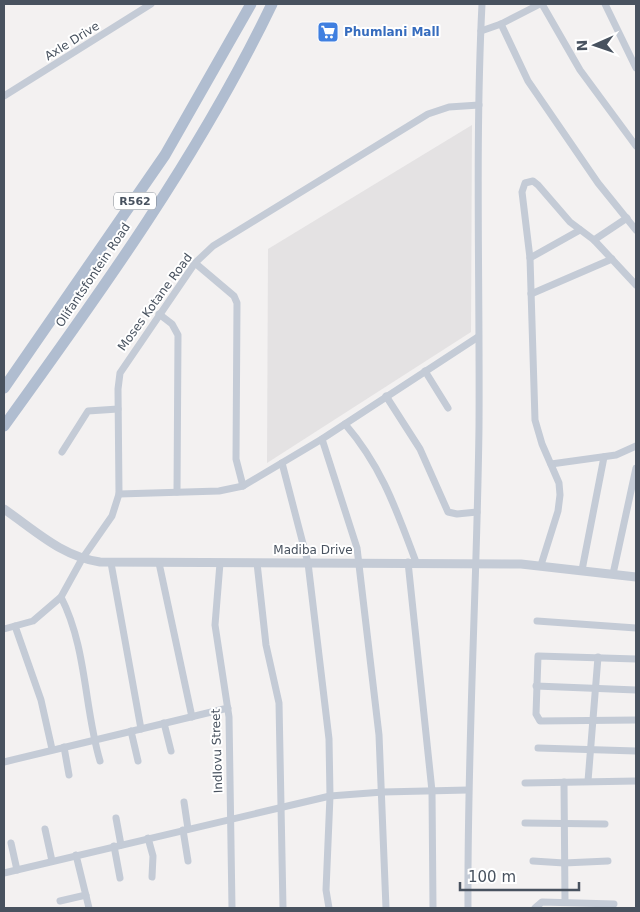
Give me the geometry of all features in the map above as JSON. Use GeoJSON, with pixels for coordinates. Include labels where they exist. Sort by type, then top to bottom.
{"type":"FeatureCollection","features":[{"type":"Feature","properties":{"kind":"main road","name":"Olifantsfontein Road"},"geometry":{"type":"LineString","coordinates":[[4,388],[165,155],[251,4]]}},
{"type":"Feature","properties":{"kind":"main road","name":"Olifantsfontein Road"},"geometry":{"type":"LineString","coordinates":[[4,426],[181,169],[228,89],[272,4]]}},
{"type":"Feature","properties":{"kind":"street","name":"Axle Drive"},"geometry":{"type":"LineString","coordinates":[[4,96],[151,4]]}},
{"type":"Feature","properties":{"kind":"street"},"geometry":{"type":"LineString","coordinates":[[468,908],[468,790],[477,512],[479,105],[482,4]]}},
{"type":"Feature","properties":{"kind":"street"},"geometry":{"type":"LineString","coordinates":[[481,31],[501,24],[541,4],[580,70],[636,146]]}},
{"type":"Feature","properties":{"kind":"street"},"geometry":{"type":"LineString","coordinates":[[605,4],[636,68]]}},
{"type":"Feature","properties":{"kind":"street"},"geometry":{"type":"LineString","coordinates":[[501,24],[524,76],[598,183],[636,230]]}},
{"type":"Feature","properties":{"kind":"street","name":"Moses Kotane Road"},"geometry":{"type":"LineString","coordinates":[[4,630],[33,621],[61,597],[82,559],[112,516],[118,494],[119,379],[124,365],[196,263],[213,246],[428,114],[449,107],[479,105]]}},
{"type":"Feature","properties":{"kind":"street"},"geometry":{"type":"LineString","coordinates":[[541,565],[558,511],[560,495],[559,484],[542,444],[536,420],[530,258],[522,192],[525,183],[533,180],[538,184],[570,222],[594,240],[636,285]]}},
{"type":"Feature","properties":{"kind":"street"},"geometry":{"type":"LineString","coordinates":[[594,240],[627,218]]}},
{"type":"Feature","properties":{"kind":"street"},"geometry":{"type":"LineString","coordinates":[[530,258],[580,230]]}},
{"type":"Feature","properties":{"kind":"street"},"geometry":{"type":"LineString","coordinates":[[531,294],[612,259]]}},
{"type":"Feature","properties":{"kind":"street"},"geometry":{"type":"LineString","coordinates":[[196,263],[234,296],[237,303],[236,459],[243,486]]}},
{"type":"Feature","properties":{"kind":"street"},"geometry":{"type":"LineString","coordinates":[[159,314],[172,324],[178,335],[177,492]]}},
{"type":"Feature","properties":{"kind":"street"},"geometry":{"type":"LineString","coordinates":[[118,494],[219,491],[243,486],[322,439],[478,337]]}},
{"type":"Feature","properties":{"kind":"street"},"geometry":{"type":"LineString","coordinates":[[425,371],[448,408]]}},
{"type":"Feature","properties":{"kind":"street"},"geometry":{"type":"LineString","coordinates":[[386,396],[420,449],[448,512],[457,514],[477,512]]}},
{"type":"Feature","properties":{"kind":"street"},"geometry":{"type":"LineString","coordinates":[[62,452],[88,411],[118,409]]}},
{"type":"Feature","properties":{"kind":"street"},"geometry":{"type":"LineString","coordinates":[[345,424],[375,464],[389,491],[412,562],[432,791],[433,908]]}},
{"type":"Feature","properties":{"kind":"street"},"geometry":{"type":"LineString","coordinates":[[322,439],[351,526],[358,562],[375,697],[383,792],[386,908]]}},
{"type":"Feature","properties":{"kind":"street"},"geometry":{"type":"LineString","coordinates":[[551,464],[623,454],[636,446]]}},
{"type":"Feature","properties":{"kind":"street"},"geometry":{"type":"LineString","coordinates":[[582,570],[604,457]]}},
{"type":"Feature","properties":{"kind":"street"},"geometry":{"type":"LineString","coordinates":[[282,463],[308,563],[329,739],[330,796],[326,890],[329,908]]}},
{"type":"Feature","properties":{"kind":"street"},"geometry":{"type":"LineString","coordinates":[[613,574],[636,468]]}},
{"type":"Feature","properties":{"kind":"street","name":"Madiba Drive"},"geometry":{"type":"LineString","coordinates":[[4,509],[62,550],[82,559],[111,563],[412,562],[541,565],[636,577]]}},
{"type":"Feature","properties":{"kind":"street"},"geometry":{"type":"LineString","coordinates":[[111,563],[141,729]]}},
{"type":"Feature","properties":{"kind":"street","name":"Indlovu Street"},"geometry":{"type":"LineString","coordinates":[[220,563],[214,625],[228,708],[232,908]]}},
{"type":"Feature","properties":{"kind":"street"},"geometry":{"type":"LineString","coordinates":[[257,563],[266,645],[278,703],[283,908]]}},
{"type":"Feature","properties":{"kind":"street"},"geometry":{"type":"LineString","coordinates":[[159,564],[192,717]]}},
{"type":"Feature","properties":{"kind":"street"},"geometry":{"type":"LineString","coordinates":[[61,597],[74,626],[87,689],[94,740],[100,761]]}},
{"type":"Feature","properties":{"kind":"street"},"geometry":{"type":"LineString","coordinates":[[537,621],[636,628]]}},
{"type":"Feature","properties":{"kind":"street"},"geometry":{"type":"LineString","coordinates":[[14,626],[41,700],[52,749]]}},
{"type":"Feature","properties":{"kind":"street"},"geometry":{"type":"LineString","coordinates":[[636,659],[538,656],[536,686],[536,714],[540,721],[636,720]]}},
{"type":"Feature","properties":{"kind":"street"},"geometry":{"type":"LineString","coordinates":[[588,781],[598,658]]}},
{"type":"Feature","properties":{"kind":"street"},"geometry":{"type":"LineString","coordinates":[[536,686],[636,690]]}},
{"type":"Feature","properties":{"kind":"street"},"geometry":{"type":"LineString","coordinates":[[4,762],[228,708]]}},
{"type":"Feature","properties":{"kind":"street"},"geometry":{"type":"LineString","coordinates":[[164,723],[171,751]]}},
{"type":"Feature","properties":{"kind":"street"},"geometry":{"type":"LineString","coordinates":[[131,731],[138,761]]}},
{"type":"Feature","properties":{"kind":"street"},"geometry":{"type":"LineString","coordinates":[[64,747],[69,775]]}},
{"type":"Feature","properties":{"kind":"street"},"geometry":{"type":"LineString","coordinates":[[538,748],[636,750]]}},
{"type":"Feature","properties":{"kind":"street"},"geometry":{"type":"LineString","coordinates":[[526,783],[636,781]]}},
{"type":"Feature","properties":{"kind":"street"},"geometry":{"type":"LineString","coordinates":[[562,903],[565,825],[564,782]]}},
{"type":"Feature","properties":{"kind":"street"},"geometry":{"type":"LineString","coordinates":[[4,874],[76,855],[330,796],[383,792],[468,790]]}},
{"type":"Feature","properties":{"kind":"street"},"geometry":{"type":"LineString","coordinates":[[184,802],[188,861]]}},
{"type":"Feature","properties":{"kind":"street"},"geometry":{"type":"LineString","coordinates":[[116,818],[120,878]]}},
{"type":"Feature","properties":{"kind":"street"},"geometry":{"type":"LineString","coordinates":[[525,823],[605,824]]}},
{"type":"Feature","properties":{"kind":"street"},"geometry":{"type":"LineString","coordinates":[[45,829],[52,861]]}},
{"type":"Feature","properties":{"kind":"street"},"geometry":{"type":"LineString","coordinates":[[148,838],[152,856],[152,877]]}},
{"type":"Feature","properties":{"kind":"street"},"geometry":{"type":"LineString","coordinates":[[11,843],[17,870]]}},
{"type":"Feature","properties":{"kind":"street"},"geometry":{"type":"LineString","coordinates":[[76,855],[89,908]]}},
{"type":"Feature","properties":{"kind":"street"},"geometry":{"type":"LineString","coordinates":[[533,860],[564,863],[608,861]]}},
{"type":"Feature","properties":{"kind":"street"},"geometry":{"type":"LineString","coordinates":[[60,901],[86,895]]}},
{"type":"Feature","properties":{"kind":"street"},"geometry":{"type":"LineString","coordinates":[[535,908],[539,902],[580,905],[614,904]]}},
{"type":"Feature","properties":{"kind":"shaded area"},"geometry":{"type":"Polygon","coordinates":[[[472,125],[471,332],[267,463],[268,249],[472,125]]]}},
{"type":"Feature","properties":{"kind":"place","name":"Phumlani Mall"},"geometry":{"type":"Point","coordinates":[328,32]}}]}
